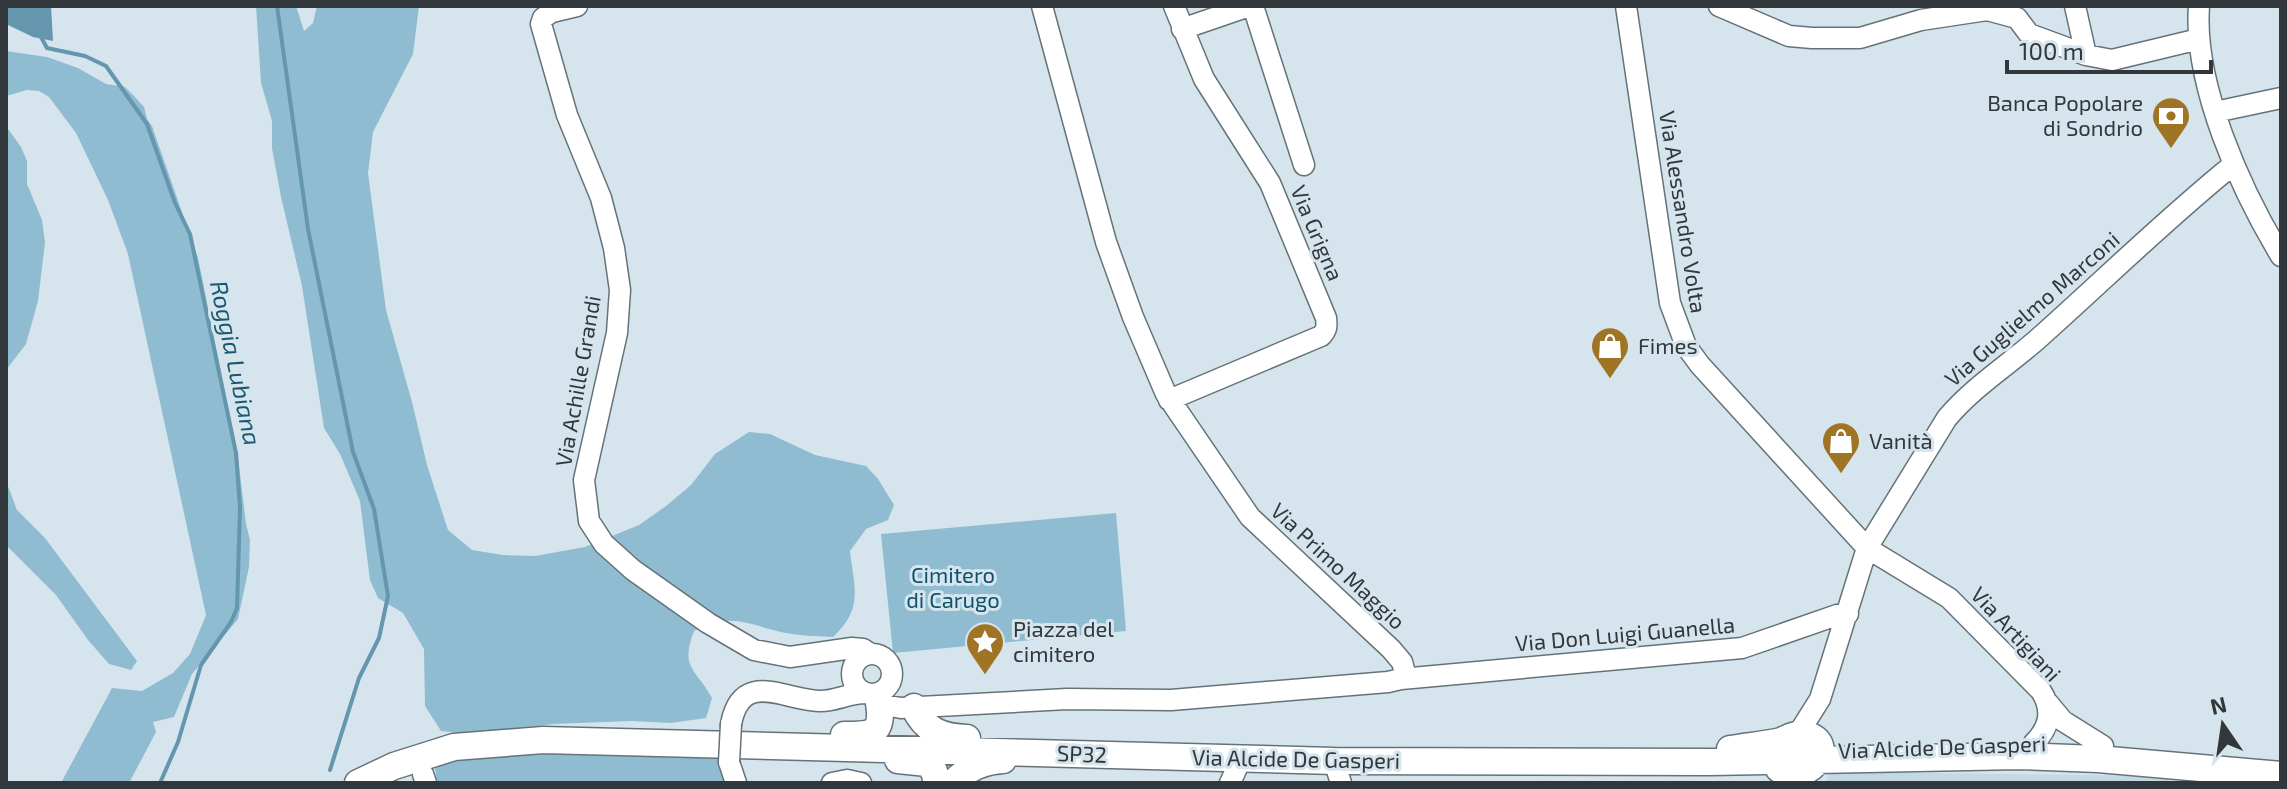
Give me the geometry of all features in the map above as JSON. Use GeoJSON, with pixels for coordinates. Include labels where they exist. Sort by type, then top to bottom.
{"type":"FeatureCollection","features":[{"type":"Feature","properties":{"kind":"main road"},"geometry":{"type":"LineString","coordinates":[[750,745],[780,735],[870,734],[880,723],[862,690]]}},
{"type":"Feature","properties":{"kind":"main road"},"geometry":{"type":"LineString","coordinates":[[914,707],[919,718],[930,729],[948,737],[1008,741],[1035,753]]}},
{"type":"Feature","properties":{"kind":"main road","name":"SP32"},"geometry":{"type":"LineString","coordinates":[[358,783],[394,766],[454,747],[543,740],[1132,756]]}},
{"type":"Feature","properties":{"kind":"main road"},"geometry":{"type":"LineString","coordinates":[[790,746],[809,756],[921,761],[931,766],[937,783]]}},
{"type":"Feature","properties":{"kind":"main road","name":"Via Alcide De Gasperi"},"geometry":{"type":"LineString","coordinates":[[1795,763],[2103,746],[2281,761]]}},
{"type":"Feature","properties":{"kind":"main road","name":"Via Alcide De Gasperi"},"geometry":{"type":"LineString","coordinates":[[1795,763],[1867,759],[1877,755],[2027,749],[2212,779],[2281,777]]}},
{"type":"Feature","properties":{"kind":"main road"},"geometry":{"type":"LineString","coordinates":[[1720,751],[1795,763],[1753,771],[1720,769],[1711,759],[1720,751]]}},
{"type":"Feature","properties":{"kind":"main road"},"geometry":{"type":"LineString","coordinates":[[953,783],[984,763],[1035,753]]}},
{"type":"Feature","properties":{"kind":"main road","name":"Via Alcide De Gasperi"},"geometry":{"type":"LineString","coordinates":[[1132,756],[1241,759],[1337,772],[1603,760],[1711,759]]}},
{"type":"Feature","properties":{"kind":"main road"},"geometry":{"type":"LineString","coordinates":[[2212,779],[2233,764],[2281,767]]}},
{"type":"Feature","properties":{"kind":"street","name":"Via Achille Grandi"},"geometry":{"type":"LineString","coordinates":[[577,6],[552,12],[543,18],[541,24],[567,115],[601,198],[618,276],[618,322],[584,480],[589,521],[604,544],[633,570],[754,650],[790,657],[859,648],[871,654]]}},
{"type":"Feature","properties":{"kind":"street","name":"Via Primo Maggio"},"geometry":{"type":"LineString","coordinates":[[1042,6],[1106,242],[1133,317],[1169,400],[1250,517],[1391,649],[1404,668],[1401,679]]}},
{"type":"Feature","properties":{"kind":"street","name":"Via Grigna"},"geometry":{"type":"LineString","coordinates":[[1169,400],[1321,336],[1326,332],[1327,325],[1270,183],[1204,79],[1174,6]]}},
{"type":"Feature","properties":{"kind":"street"},"geometry":{"type":"LineString","coordinates":[[1182,29],[1251,6],[1304,165]]}},
{"type":"Feature","properties":{"kind":"street","name":"Via Alessandro Volta"},"geometry":{"type":"LineString","coordinates":[[1626,6],[1670,303],[1677,327],[1700,365],[1867,548]]}},
{"type":"Feature","properties":{"kind":"street"},"geometry":{"type":"LineString","coordinates":[[1719,6],[1789,36],[1824,38],[1860,38],[1921,20],[1987,10],[2017,18],[2029,34],[2086,55],[2112,60],[2199,39]]}},
{"type":"Feature","properties":{"kind":"street"},"geometry":{"type":"LineString","coordinates":[[2075,6],[2086,55]]}},
{"type":"Feature","properties":{"kind":"street"},"geometry":{"type":"LineString","coordinates":[[2199,6],[2199,39],[2215,112],[2234,164],[2281,256]]}},
{"type":"Feature","properties":{"kind":"street"},"geometry":{"type":"LineString","coordinates":[[2215,112],[2281,98]]}},
{"type":"Feature","properties":{"kind":"street","name":"Via Guglielmo Marconi"},"geometry":{"type":"LineString","coordinates":[[1795,763],[1820,699],[1867,548],[1947,418],[1960,403],[2037,340],[2194,196],[2234,164]]}},
{"type":"Feature","properties":{"kind":"street","name":"Via Artigiani"},"geometry":{"type":"LineString","coordinates":[[1867,548],[1949,598],[2041,691],[2063,721],[2103,746]]}},
{"type":"Feature","properties":{"kind":"street","name":"Via Don Luigi Guanella"},"geometry":{"type":"LineString","coordinates":[[1401,679],[1742,648],[1837,615],[1848,614]]}},
{"type":"Feature","properties":{"kind":"street"},"geometry":{"type":"LineString","coordinates":[[827,653],[845,658],[862,690],[892,707],[1067,699],[1171,700],[1401,679]]}},
{"type":"Feature","properties":{"kind":"street"},"geometry":{"type":"LineString","coordinates":[[862,690],[856,662],[871,654],[887,662],[901,692],[914,707]]}},
{"type":"Feature","properties":{"kind":"street"},"geometry":{"type":"LineString","coordinates":[[736,783],[729,762],[731,724],[742,698],[769,691],[825,701],[862,690],[885,689],[892,673]]}},
{"type":"Feature","properties":{"kind":"street","name":"Via Artigiani"},"geometry":{"type":"LineString","coordinates":[[2027,749],[2045,731],[2048,703]]}},
{"type":"Feature","properties":{"kind":"street","name":"Via Alcide De Gasperi"},"geometry":{"type":"LineString","coordinates":[[2027,749],[2032,763],[2152,771],[2169,779]]}},
{"type":"Feature","properties":{"kind":"street"},"geometry":{"type":"LineString","coordinates":[[1230,783],[1241,759]]}},
{"type":"Feature","properties":{"kind":"street"},"geometry":{"type":"LineString","coordinates":[[832,783],[847,780],[861,783]]}},
{"type":"Feature","properties":{"kind":"shaded area"},"geometry":{"type":"Polygon","coordinates":[[[6,6],[51,6],[53,41],[33,37],[6,24],[6,6]]]}},
{"type":"Feature","properties":{"kind":"shaded area"},"geometry":{"type":"Polygon","coordinates":[[[1829,772],[2166,776],[2171,783],[1826,783],[1829,772]]]}},
{"type":"Feature","properties":{"kind":"green space"},"geometry":{"type":"Polygon","coordinates":[[[256,6],[296,6],[304,31],[313,23],[317,6],[419,6],[413,54],[373,132],[368,173],[386,310],[427,465],[448,530],[472,550],[503,555],[535,556],[585,547],[639,525],[691,485],[715,454],[749,432],[770,434],[815,455],[866,466],[894,505],[888,520],[866,529],[850,551],[855,597],[849,617],[833,637],[781,632],[738,621],[718,622],[694,631],[689,661],[712,698],[706,718],[671,723],[553,724],[470,734],[441,731],[425,706],[424,649],[403,613],[378,598],[370,580],[360,501],[340,454],[324,428],[302,286],[272,148],[272,121],[261,83],[256,6]]]}},
{"type":"Feature","properties":{"kind":"green space"},"geometry":{"type":"Polygon","coordinates":[[[6,51],[47,57],[78,68],[106,84],[125,87],[144,107],[198,258],[238,457],[250,540],[249,567],[238,619],[192,674],[174,717],[153,722],[156,732],[129,783],[61,783],[112,688],[142,691],[173,673],[190,654],[206,615],[128,254],[108,200],[76,133],[49,97],[39,91],[27,90],[6,96],[6,51]]]}},
{"type":"Feature","properties":{"kind":"green space"},"geometry":{"type":"Polygon","coordinates":[[[6,126],[27,161],[27,184],[42,220],[45,242],[38,301],[26,344],[6,370],[6,126]]]}},
{"type":"Feature","properties":{"kind":"green space"},"geometry":{"type":"Polygon","coordinates":[[[6,481],[17,510],[45,538],[137,661],[131,670],[109,664],[56,595],[6,545],[6,481]]]}},
{"type":"Feature","properties":{"kind":"green space","name":"Cimitero di Carugo"},"geometry":{"type":"Polygon","coordinates":[[[1116,513],[1126,631],[893,653],[881,534],[1116,513]]]}},
{"type":"Feature","properties":{"kind":"green space"},"geometry":{"type":"Polygon","coordinates":[[[534,747],[724,753],[723,783],[437,783],[435,767],[471,756],[534,747]]]}},
{"type":"Feature","properties":{"kind":"waterway"},"geometry":{"type":"LineString","coordinates":[[277,6],[308,229],[353,452],[374,509],[388,596],[379,638],[359,678],[330,770]]}},
{"type":"Feature","properties":{"kind":"waterway","name":"Roggia Lubiana"},"geometry":{"type":"LineString","coordinates":[[41,37],[47,48],[85,56],[106,66],[147,124],[175,203],[190,234],[236,453],[240,508],[237,608],[231,622],[201,665],[178,742],[160,783]]}},
{"type":"Feature","properties":{"kind":"place","name":"Banca Popolare di Sondrio"},"geometry":{"type":"Point","coordinates":[2171,150]}},
{"type":"Feature","properties":{"kind":"place","name":"Fimes"},"geometry":{"type":"Point","coordinates":[1610,380]}},
{"type":"Feature","properties":{"kind":"place","name":"Vanità"},"geometry":{"type":"Point","coordinates":[1841,475]}},
{"type":"Feature","properties":{"kind":"place","name":"Piazza del cimitero"},"geometry":{"type":"Point","coordinates":[985,676]}}]}
